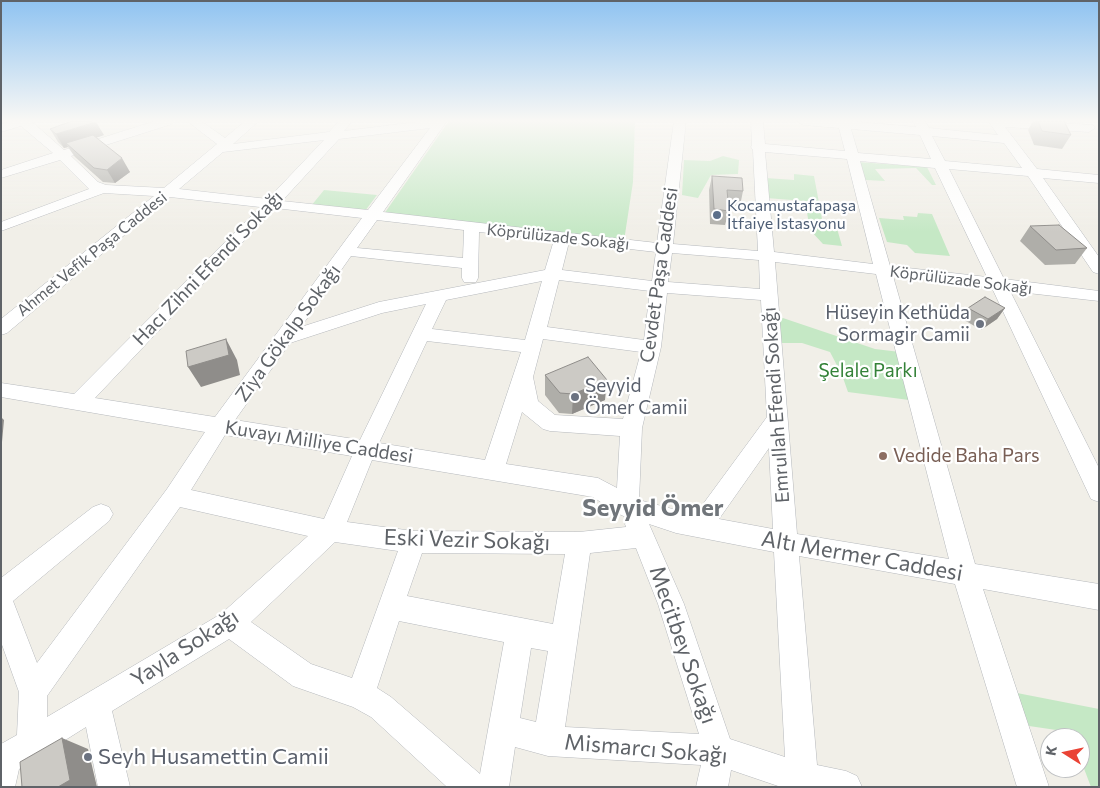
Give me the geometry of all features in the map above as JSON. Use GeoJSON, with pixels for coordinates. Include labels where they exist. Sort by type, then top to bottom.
{"type":"FeatureCollection","features":[{"type":"Feature","properties":{"kind":"street"},"geometry":{"type":"LineString","coordinates":[[1,174],[56,158]]}},
{"type":"Feature","properties":{"kind":"street"},"geometry":{"type":"LineString","coordinates":[[64,158],[94,186],[100,186],[102,189]]}},
{"type":"Feature","properties":{"kind":"street","name":"Ahmet Vefik Paşa Caddesi"},"geometry":{"type":"LineString","coordinates":[[1,329],[208,158]]}},
{"type":"Feature","properties":{"kind":"street","name":"Hacı Zihni Efendi Sokağı"},"geometry":{"type":"LineString","coordinates":[[78,403],[313,158]]}},
{"type":"Feature","properties":{"kind":"street","name":"Ziya Gökalp Sokağı"},"geometry":{"type":"LineString","coordinates":[[33,692],[175,496],[219,427],[415,158]]}},
{"type":"Feature","properties":{"kind":"street","name":"Cevdet Paşa Caddesi"},"geometry":{"type":"LineString","coordinates":[[626,507],[631,428],[652,347],[675,158]]}},
{"type":"Feature","properties":{"kind":"street","name":"Emrullah Efendi Sokağı"},"geometry":{"type":"LineString","coordinates":[[758,158],[802,778]]}},
{"type":"Feature","properties":{"kind":"street"},"geometry":{"type":"LineString","coordinates":[[852,158],[965,574],[1033,787]]}},
{"type":"Feature","properties":{"kind":"street"},"geometry":{"type":"LineString","coordinates":[[872,158],[1099,179]]}},
{"type":"Feature","properties":{"kind":"street"},"geometry":{"type":"LineString","coordinates":[[937,158],[1099,492]]}},
{"type":"Feature","properties":{"kind":"street"},"geometry":{"type":"LineString","coordinates":[[1021,158],[1099,269]]}},
{"type":"Feature","properties":{"kind":"street"},"geometry":{"type":"LineString","coordinates":[[1,227],[102,189]]}},
{"type":"Feature","properties":{"kind":"street","name":"Köprülüzade Sokağı"},"geometry":{"type":"LineString","coordinates":[[102,189],[167,192],[664,248],[766,256],[1099,296]]}},
{"type":"Feature","properties":{"kind":"street"},"geometry":{"type":"LineString","coordinates":[[472,227],[470,264],[472,290]]}},
{"type":"Feature","properties":{"kind":"street"},"geometry":{"type":"LineString","coordinates":[[492,471],[524,376],[563,237]]}},
{"type":"Feature","properties":{"kind":"street"},"geometry":{"type":"LineString","coordinates":[[354,252],[470,264]]}},
{"type":"Feature","properties":{"kind":"street"},"geometry":{"type":"LineString","coordinates":[[283,339],[379,308],[552,274],[658,287],[768,295]]}},
{"type":"Feature","properties":{"kind":"street","name":"Yayla Sokağı"},"geometry":{"type":"LineString","coordinates":[[2,769],[32,743],[230,624],[331,531],[366,449],[439,296]]}},
{"type":"Feature","properties":{"kind":"street"},"geometry":{"type":"LineString","coordinates":[[421,334],[652,347]]}},
{"type":"Feature","properties":{"kind":"street"},"geometry":{"type":"LineString","coordinates":[[524,376],[528,405],[550,423],[631,428]]}},
{"type":"Feature","properties":{"kind":"street","name":"Kuvayı Milliye Caddesi"},"geometry":{"type":"LineString","coordinates":[[3,391],[598,488],[626,507]]}},
{"type":"Feature","properties":{"kind":"street"},"geometry":{"type":"LineString","coordinates":[[700,527],[777,419]]}},
{"type":"Feature","properties":{"kind":"street","name":"Eski Vezir Sokağı"},"geometry":{"type":"LineString","coordinates":[[175,496],[331,531],[413,542],[579,543],[644,536]]}},
{"type":"Feature","properties":{"kind":"street","name":"Altı Mermer Caddesi"},"geometry":{"type":"LineString","coordinates":[[626,507],[700,527],[1099,597]]}},
{"type":"Feature","properties":{"kind":"street","name":"Meсitbey Sokağı"},"geometry":{"type":"LineString","coordinates":[[626,507],[644,536],[672,604],[719,751],[712,787]]}},
{"type":"Feature","properties":{"kind":"street"},"geometry":{"type":"LineString","coordinates":[[1,594],[101,514]]}},
{"type":"Feature","properties":{"kind":"street"},"geometry":{"type":"LineString","coordinates":[[360,694],[413,542]]}},
{"type":"Feature","properties":{"kind":"street"},"geometry":{"type":"LineString","coordinates":[[548,741],[579,543]]}},
{"type":"Feature","properties":{"kind":"street"},"geometry":{"type":"LineString","coordinates":[[1,602],[33,692],[32,743]]}},
{"type":"Feature","properties":{"kind":"street"},"geometry":{"type":"LineString","coordinates":[[390,606],[565,640]]}},
{"type":"Feature","properties":{"kind":"street"},"geometry":{"type":"LineString","coordinates":[[230,624],[303,676],[360,694],[381,707],[471,787]]}},
{"type":"Feature","properties":{"kind":"street"},"geometry":{"type":"LineString","coordinates":[[493,787],[520,632]]}},
{"type":"Feature","properties":{"kind":"street"},"geometry":{"type":"LineString","coordinates":[[96,703],[114,787]]}},
{"type":"Feature","properties":{"kind":"street","name":"Mismarcı Sokağı"},"geometry":{"type":"LineString","coordinates":[[503,728],[548,741],[719,751],[802,778],[846,787]]}},
{"type":"Feature","properties":{"kind":"green space"},"geometry":{"type":"Polygon","coordinates":[[[423,158],[634,158],[633,182],[624,241],[384,214],[423,158]]]}},
{"type":"Feature","properties":{"kind":"green space"},"geometry":{"type":"Polygon","coordinates":[[[718,158],[739,160],[738,174],[711,175],[698,198],[682,195],[684,160],[710,161],[718,158]]]}},
{"type":"Feature","properties":{"kind":"green space"},"geometry":{"type":"Polygon","coordinates":[[[858,162],[927,167],[936,185],[932,185],[916,168],[875,169],[885,181],[865,180],[858,162]]]}},
{"type":"Feature","properties":{"kind":"green space"},"geometry":{"type":"Polygon","coordinates":[[[794,174],[814,176],[822,219],[836,225],[842,246],[823,244],[810,230],[805,201],[766,198],[766,178],[794,180],[794,174]]]}},
{"type":"Feature","properties":{"kind":"green space"},"geometry":{"type":"Polygon","coordinates":[[[324,190],[377,195],[365,211],[311,206],[324,190]]]}},
{"type":"Feature","properties":{"kind":"green space"},"geometry":{"type":"Polygon","coordinates":[[[918,213],[932,214],[950,256],[915,253],[907,245],[887,242],[879,218],[904,220],[903,216],[917,217],[918,213]]]}},
{"type":"Feature","properties":{"kind":"green space","name":"Şelale Parkı"},"geometry":{"type":"Polygon","coordinates":[[[774,315],[875,349],[900,352],[909,400],[848,392],[842,375],[830,352],[802,343],[775,343],[774,315]]]}},
{"type":"Feature","properties":{"kind":"green space"},"geometry":{"type":"Polygon","coordinates":[[[1017,693],[1099,709],[1099,787],[1091,787],[1088,778],[1090,778],[1090,728],[1043,728],[1029,726],[1017,693]]]}},
{"type":"Feature","properties":{"kind":"building"},"geometry":{"type":"Polygon","coordinates":[[[83,158],[122,158],[107,170],[94,168],[83,158]]]}},
{"type":"Feature","properties":{"kind":"building"},"geometry":{"type":"Polygon","coordinates":[[[712,176],[742,178],[743,191],[727,190],[729,211],[714,209],[712,176]]]}},
{"type":"Feature","properties":{"kind":"building"},"geometry":{"type":"Polygon","coordinates":[[[1059,225],[1087,248],[1056,250],[1030,226],[1059,225]]]}},
{"type":"Feature","properties":{"kind":"building"},"geometry":{"type":"Polygon","coordinates":[[[985,297],[1005,308],[988,319],[968,308],[985,297]]]}},
{"type":"Feature","properties":{"kind":"building"},"geometry":{"type":"Polygon","coordinates":[[[226,339],[229,355],[188,367],[186,351],[226,339]]]}},
{"type":"Feature","properties":{"kind":"building"},"geometry":{"type":"Polygon","coordinates":[[[588,357],[607,380],[573,394],[560,393],[545,375],[588,357]]]}},
{"type":"Feature","properties":{"kind":"building"},"geometry":{"type":"Polygon","coordinates":[[[62,738],[70,780],[58,787],[22,787],[20,762],[62,738]]]}},
{"type":"Feature","properties":{"kind":"place","name":"Kocamustafapaşa İtfaiye İstasyonu"},"geometry":{"type":"Point","coordinates":[717,215]}},
{"type":"Feature","properties":{"kind":"place","name":"Hüseyin Kethüda Sormagir Camii"},"geometry":{"type":"Point","coordinates":[980,324]}},
{"type":"Feature","properties":{"kind":"place","name":"Seyyid Ömer Camii"},"geometry":{"type":"Point","coordinates":[575,397]}},
{"type":"Feature","properties":{"kind":"place","name":"Vedide Baha Pars"},"geometry":{"type":"Point","coordinates":[883,456]}},
{"type":"Feature","properties":{"kind":"place","name":"Seyh Husamettin Camii"},"geometry":{"type":"Point","coordinates":[88,757]}},
{"type":"Feature","properties":{"kind":"district","name":"Seyyid Ömer"},"geometry":{"type":"Point","coordinates":[653,508]}}]}
